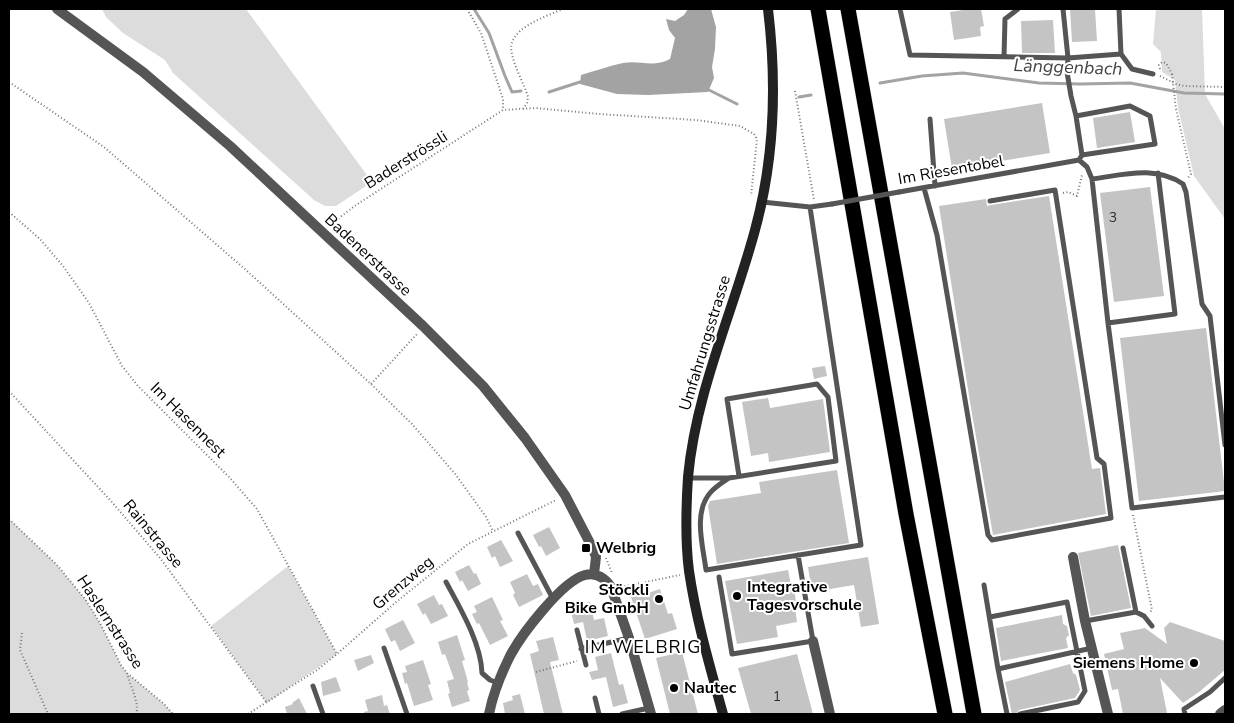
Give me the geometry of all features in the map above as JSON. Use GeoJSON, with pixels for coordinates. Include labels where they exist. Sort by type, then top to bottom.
{"type":"FeatureCollection","features":[{"type":"Feature","properties":{"kind":"highway"},"geometry":{"type":"LineString","coordinates":[[818,9],[906,514],[945,714]]}},
{"type":"Feature","properties":{"kind":"highway"},"geometry":{"type":"LineString","coordinates":[[848,9],[974,714]]}},
{"type":"Feature","properties":{"kind":"main road","name":"Umfahrungsstrasse"},"geometry":{"type":"LineString","coordinates":[[723,714],[702,636],[689,573],[686,533],[688,478],[692,446],[704,392],[745,264],[762,202],[770,153],[774,106],[774,66],[768,9]]}},
{"type":"Feature","properties":{"kind":"street","name":"Badenerstrasse"},"geometry":{"type":"LineString","coordinates":[[57,9],[150,78],[230,146],[423,326],[483,386],[564,496],[596,557],[594,574]]}},
{"type":"Feature","properties":{"kind":"street"},"geometry":{"type":"LineString","coordinates":[[1073,557],[1108,714]]}},
{"type":"Feature","properties":{"kind":"street"},"geometry":{"type":"LineString","coordinates":[[489,714],[498,683],[510,656],[524,632],[553,599],[578,578],[586,574],[594,574],[607,581],[612,590],[629,638],[650,711]]}},
{"type":"Feature","properties":{"kind":"street"},"geometry":{"type":"LineString","coordinates":[[813,640],[830,714]]}},
{"type":"Feature","properties":{"kind":"street"},"geometry":{"type":"LineString","coordinates":[[1220,714],[1225,710]]}},
{"type":"Feature","properties":{"kind":"lane"},"geometry":{"type":"LineString","coordinates":[[900,9],[910,55],[1068,58],[1121,54]]}},
{"type":"Feature","properties":{"kind":"lane"},"geometry":{"type":"LineString","coordinates":[[1004,57],[1005,19],[1018,9]]}},
{"type":"Feature","properties":{"kind":"lane"},"geometry":{"type":"LineString","coordinates":[[1063,9],[1070,96],[1076,116],[1081,158],[1092,179],[1132,508],[1225,497]]}},
{"type":"Feature","properties":{"kind":"lane"},"geometry":{"type":"LineString","coordinates":[[1119,9],[1121,54],[1132,69],[1153,74]]}},
{"type":"Feature","properties":{"kind":"lane","name":"Im Riesentobel"},"geometry":{"type":"LineString","coordinates":[[762,202],[812,207],[935,186],[1155,144],[1150,116],[1130,106],[1076,116]]}},
{"type":"Feature","properties":{"kind":"lane"},"geometry":{"type":"LineString","coordinates":[[930,119],[935,186]]}},
{"type":"Feature","properties":{"kind":"lane"},"geometry":{"type":"LineString","coordinates":[[1092,179],[1146,172],[1158,173],[1183,184],[1186,192],[1202,304],[1210,316],[1225,445]]}},
{"type":"Feature","properties":{"kind":"lane"},"geometry":{"type":"LineString","coordinates":[[1108,323],[1175,314],[1158,173]]}},
{"type":"Feature","properties":{"kind":"lane"},"geometry":{"type":"LineString","coordinates":[[924,188],[937,236],[988,535],[992,540],[1111,518],[1104,464],[1097,458],[1055,190],[990,202]]}},
{"type":"Feature","properties":{"kind":"lane"},"geometry":{"type":"LineString","coordinates":[[729,478],[710,492],[702,506],[700,532],[706,570],[861,545],[812,207]]}},
{"type":"Feature","properties":{"kind":"lane"},"geometry":{"type":"LineString","coordinates":[[688,478],[729,478],[836,461],[828,397],[817,384],[727,399],[739,476]]}},
{"type":"Feature","properties":{"kind":"lane"},"geometry":{"type":"LineString","coordinates":[[518,533],[553,599]]}},
{"type":"Feature","properties":{"kind":"lane"},"geometry":{"type":"LineString","coordinates":[[1123,548],[1136,612]]}},
{"type":"Feature","properties":{"kind":"lane"},"geometry":{"type":"LineString","coordinates":[[719,577],[732,654],[813,640],[798,555]]}},
{"type":"Feature","properties":{"kind":"lane"},"geometry":{"type":"LineString","coordinates":[[446,582],[467,622],[482,662],[482,673],[490,680],[498,683]]}},
{"type":"Feature","properties":{"kind":"lane"},"geometry":{"type":"LineString","coordinates":[[984,585],[1007,714]]}},
{"type":"Feature","properties":{"kind":"lane"},"geometry":{"type":"LineString","coordinates":[[990,617],[1067,602],[1085,691],[1078,702],[1020,714]]}},
{"type":"Feature","properties":{"kind":"lane"},"geometry":{"type":"LineString","coordinates":[[1086,621],[1136,612],[1144,616],[1152,626]]}},
{"type":"Feature","properties":{"kind":"lane"},"geometry":{"type":"LineString","coordinates":[[577,630],[585,662]]}},
{"type":"Feature","properties":{"kind":"lane"},"geometry":{"type":"LineString","coordinates":[[581,649],[629,638]]}},
{"type":"Feature","properties":{"kind":"lane"},"geometry":{"type":"LineString","coordinates":[[384,648],[407,714]]}},
{"type":"Feature","properties":{"kind":"lane"},"geometry":{"type":"LineString","coordinates":[[998,669],[1092,648]]}},
{"type":"Feature","properties":{"kind":"lane"},"geometry":{"type":"LineString","coordinates":[[1185,714],[1184,709],[1210,692],[1225,678]]}},
{"type":"Feature","properties":{"kind":"lane"},"geometry":{"type":"LineString","coordinates":[[313,686],[323,714]]}},
{"type":"Feature","properties":{"kind":"lane"},"geometry":{"type":"LineString","coordinates":[[595,698],[599,714]]}},
{"type":"Feature","properties":{"kind":"lane"},"geometry":{"type":"LineString","coordinates":[[622,714],[650,711]]}},
{"type":"Feature","properties":{"kind":"path"},"geometry":{"type":"LineString","coordinates":[[467,9],[481,33],[503,99],[503,110],[536,108],[696,120],[740,126],[754,134],[757,139],[752,196],[762,202]]}},
{"type":"Feature","properties":{"kind":"path"},"geometry":{"type":"LineString","coordinates":[[524,109],[528,97],[512,55],[511,43],[517,33],[563,9]]}},
{"type":"Feature","properties":{"kind":"path"},"geometry":{"type":"LineString","coordinates":[[1163,77],[1160,73],[1159,65],[1162,62],[1166,63],[1172,74],[1176,109],[1191,174],[1183,184]]}},
{"type":"Feature","properties":{"kind":"path"},"geometry":{"type":"LineString","coordinates":[[1153,74],[1184,86],[1225,87]]}},
{"type":"Feature","properties":{"kind":"path"},"geometry":{"type":"LineString","coordinates":[[9,82],[104,147],[246,270],[371,384],[412,424],[456,475],[486,517],[493,531]]}},
{"type":"Feature","properties":{"kind":"path"},"geometry":{"type":"LineString","coordinates":[[795,91],[812,207]]}},
{"type":"Feature","properties":{"kind":"path","name":"Baderströssli"},"geometry":{"type":"LineString","coordinates":[[323,232],[356,205],[503,110]]}},
{"type":"Feature","properties":{"kind":"path"},"geometry":{"type":"LineString","coordinates":[[1056,195],[1068,192],[1077,196],[1082,175],[1087,167]]}},
{"type":"Feature","properties":{"kind":"path","name":"Im Hasennest"},"geometry":{"type":"LineString","coordinates":[[9,212],[40,238],[64,266],[89,302],[122,366],[138,386],[229,477],[257,509],[337,654]]}},
{"type":"Feature","properties":{"kind":"path"},"geometry":{"type":"LineString","coordinates":[[371,384],[423,326]]}},
{"type":"Feature","properties":{"kind":"path","name":"Rainstrasse"},"geometry":{"type":"LineString","coordinates":[[9,391],[111,501],[160,558],[267,703]]}},
{"type":"Feature","properties":{"kind":"path","name":"Grenzweg"},"geometry":{"type":"LineString","coordinates":[[248,714],[337,654],[468,544],[564,496]]}},
{"type":"Feature","properties":{"kind":"path"},"geometry":{"type":"LineString","coordinates":[[1132,508],[1152,610],[1144,616]]}},
{"type":"Feature","properties":{"kind":"path","name":"Haslernstrasse"},"geometry":{"type":"LineString","coordinates":[[9,519],[57,565],[85,599],[100,623],[121,665],[173,714]]}},
{"type":"Feature","properties":{"kind":"path"},"geometry":{"type":"LineString","coordinates":[[612,590],[648,580],[689,573]]}},
{"type":"Feature","properties":{"kind":"path"},"geometry":{"type":"LineString","coordinates":[[22,633],[20,650],[48,714]]}},
{"type":"Feature","properties":{"kind":"path"},"geometry":{"type":"LineString","coordinates":[[536,672],[585,662]]}},
{"type":"Feature","properties":{"kind":"path"},"geometry":{"type":"LineString","coordinates":[[128,673],[130,686],[138,704],[136,714]]}},
{"type":"Feature","properties":{"kind":"shaded area"},"geometry":{"type":"Polygon","coordinates":[[[102,9],[246,9],[372,182],[336,206],[325,206],[314,200],[173,73],[165,60],[123,33],[106,17],[102,9]]]}},
{"type":"Feature","properties":{"kind":"shaded area"},"geometry":{"type":"Polygon","coordinates":[[[688,9],[711,9],[716,27],[712,67],[714,78],[708,92],[648,95],[617,94],[580,84],[581,75],[612,66],[629,62],[658,63],[670,59],[675,38],[669,30],[666,19],[675,21],[684,15],[688,9]]]}},
{"type":"Feature","properties":{"kind":"shaded area"},"geometry":{"type":"Polygon","coordinates":[[[1156,9],[1202,9],[1205,94],[1225,129],[1225,219],[1194,176],[1178,108],[1175,80],[1162,72],[1161,52],[1153,44],[1156,9]]]}},
{"type":"Feature","properties":{"kind":"shaded area"},"geometry":{"type":"Polygon","coordinates":[[[9,519],[57,565],[85,599],[127,673],[173,714],[9,714],[9,519]]]}},
{"type":"Feature","properties":{"kind":"shaded area"},"geometry":{"type":"Polygon","coordinates":[[[288,566],[337,654],[267,703],[211,626],[288,566]]]}},
{"type":"Feature","properties":{"kind":"building"},"geometry":{"type":"Polygon","coordinates":[[[962,9],[981,9],[984,26],[980,27],[981,36],[954,40],[950,12],[962,9]]]}},
{"type":"Feature","properties":{"kind":"building"},"geometry":{"type":"Polygon","coordinates":[[[1070,9],[1095,9],[1097,41],[1072,42],[1070,9]]]}},
{"type":"Feature","properties":{"kind":"building"},"geometry":{"type":"Polygon","coordinates":[[[1053,20],[1055,53],[1022,53],[1021,21],[1053,20]]]}},
{"type":"Feature","properties":{"kind":"building"},"geometry":{"type":"Polygon","coordinates":[[[1042,103],[1050,153],[952,169],[944,119],[1042,103]]]}},
{"type":"Feature","properties":{"kind":"building"},"geometry":{"type":"Polygon","coordinates":[[[1130,112],[1135,142],[1097,148],[1093,118],[1130,112]]]}},
{"type":"Feature","properties":{"kind":"building"},"geometry":{"type":"Polygon","coordinates":[[[1150,187],[1164,296],[1114,302],[1100,193],[1150,187]]]}},
{"type":"Feature","properties":{"kind":"building"},"geometry":{"type":"Polygon","coordinates":[[[1049,196],[1092,469],[1100,468],[1106,514],[993,535],[939,206],[986,199],[987,206],[1049,196]]]}},
{"type":"Feature","properties":{"kind":"building"},"geometry":{"type":"Polygon","coordinates":[[[1206,328],[1225,491],[1139,501],[1120,338],[1206,328]]]}},
{"type":"Feature","properties":{"kind":"building"},"geometry":{"type":"Polygon","coordinates":[[[825,366],[827,376],[814,379],[812,368],[825,366]]]}},
{"type":"Feature","properties":{"kind":"building"},"geometry":{"type":"Polygon","coordinates":[[[768,398],[770,408],[823,399],[830,452],[769,462],[768,453],[751,456],[742,402],[768,398]]]}},
{"type":"Feature","properties":{"kind":"building"},"geometry":{"type":"Polygon","coordinates":[[[837,470],[849,543],[717,564],[708,506],[710,501],[761,493],[759,482],[837,470]]]}},
{"type":"Feature","properties":{"kind":"building"},"geometry":{"type":"Polygon","coordinates":[[[549,527],[560,548],[546,556],[533,535],[549,527]]]}},
{"type":"Feature","properties":{"kind":"building"},"geometry":{"type":"Polygon","coordinates":[[[501,540],[513,561],[500,567],[495,556],[492,558],[487,547],[501,540]]]}},
{"type":"Feature","properties":{"kind":"building"},"geometry":{"type":"Polygon","coordinates":[[[1118,545],[1131,608],[1091,616],[1078,553],[1118,545]]]}},
{"type":"Feature","properties":{"kind":"building"},"geometry":{"type":"Polygon","coordinates":[[[868,557],[879,624],[861,627],[854,585],[812,592],[808,567],[868,557]]]}},
{"type":"Feature","properties":{"kind":"building"},"geometry":{"type":"Polygon","coordinates":[[[469,565],[474,574],[476,573],[481,584],[468,591],[462,580],[460,582],[455,572],[469,565]]]}},
{"type":"Feature","properties":{"kind":"building"},"geometry":{"type":"Polygon","coordinates":[[[788,570],[796,601],[794,601],[797,622],[776,626],[778,637],[737,644],[725,581],[788,570]]]}},
{"type":"Feature","properties":{"kind":"building"},"geometry":{"type":"Polygon","coordinates":[[[527,574],[533,586],[538,584],[543,595],[519,607],[513,595],[515,593],[510,582],[527,574]]]}},
{"type":"Feature","properties":{"kind":"building"},"geometry":{"type":"Polygon","coordinates":[[[646,589],[648,593],[660,589],[668,614],[672,613],[677,629],[645,639],[630,594],[646,589]]]}},
{"type":"Feature","properties":{"kind":"building"},"geometry":{"type":"Polygon","coordinates":[[[434,595],[439,605],[442,604],[448,616],[431,624],[417,604],[434,595]]]}},
{"type":"Feature","properties":{"kind":"building"},"geometry":{"type":"Polygon","coordinates":[[[492,597],[503,620],[500,621],[508,636],[490,645],[479,623],[477,624],[472,614],[477,612],[474,606],[492,597]]]}},
{"type":"Feature","properties":{"kind":"building"},"geometry":{"type":"Polygon","coordinates":[[[590,602],[594,620],[604,618],[608,636],[587,641],[583,622],[574,624],[570,607],[590,602]]]}},
{"type":"Feature","properties":{"kind":"building"},"geometry":{"type":"Polygon","coordinates":[[[1062,615],[1063,624],[1067,626],[1069,635],[1066,638],[1068,648],[1001,661],[996,628],[1062,615]]]}},
{"type":"Feature","properties":{"kind":"building"},"geometry":{"type":"Polygon","coordinates":[[[403,620],[415,643],[400,651],[395,640],[391,642],[385,629],[403,620]]]}},
{"type":"Feature","properties":{"kind":"building"},"geometry":{"type":"Polygon","coordinates":[[[1170,622],[1225,641],[1225,670],[1183,703],[1160,678],[1167,713],[1123,714],[1118,689],[1112,690],[1104,654],[1124,649],[1120,633],[1145,628],[1167,644],[1164,628],[1170,622]]]}},
{"type":"Feature","properties":{"kind":"building"},"geometry":{"type":"Polygon","coordinates":[[[457,635],[465,660],[462,661],[468,682],[469,690],[467,691],[470,701],[452,707],[447,681],[454,679],[445,654],[442,655],[438,642],[457,635]]]}},
{"type":"Feature","properties":{"kind":"building"},"geometry":{"type":"Polygon","coordinates":[[[553,637],[559,660],[550,662],[563,714],[544,714],[530,654],[539,651],[536,641],[553,637]]]}},
{"type":"Feature","properties":{"kind":"building"},"geometry":{"type":"Polygon","coordinates":[[[682,652],[698,714],[670,714],[656,658],[682,652]]]}},
{"type":"Feature","properties":{"kind":"building"},"geometry":{"type":"Polygon","coordinates":[[[611,653],[619,685],[623,684],[628,703],[613,707],[606,677],[592,680],[589,672],[598,670],[595,657],[611,653]]]}},
{"type":"Feature","properties":{"kind":"building"},"geometry":{"type":"Polygon","coordinates":[[[797,654],[813,714],[751,714],[738,668],[797,654]]]}},
{"type":"Feature","properties":{"kind":"building"},"geometry":{"type":"Polygon","coordinates":[[[371,655],[374,663],[358,671],[354,660],[371,655]]]}},
{"type":"Feature","properties":{"kind":"building"},"geometry":{"type":"Polygon","coordinates":[[[423,660],[431,684],[428,685],[433,700],[414,706],[402,673],[407,672],[405,666],[423,660]]]}},
{"type":"Feature","properties":{"kind":"building"},"geometry":{"type":"Polygon","coordinates":[[[1070,664],[1073,673],[1076,675],[1080,690],[1075,698],[1019,710],[1016,714],[1012,714],[1005,682],[1070,664]]]}},
{"type":"Feature","properties":{"kind":"building"},"geometry":{"type":"Polygon","coordinates":[[[336,677],[341,691],[323,696],[321,682],[336,677]]]}},
{"type":"Feature","properties":{"kind":"building"},"geometry":{"type":"Polygon","coordinates":[[[520,694],[525,714],[505,714],[503,703],[513,700],[512,696],[520,694]]]}},
{"type":"Feature","properties":{"kind":"building"},"geometry":{"type":"Polygon","coordinates":[[[382,695],[384,706],[387,705],[390,714],[364,714],[364,712],[368,711],[365,700],[382,695]]]}},
{"type":"Feature","properties":{"kind":"building"},"geometry":{"type":"Polygon","coordinates":[[[299,698],[307,714],[287,714],[285,707],[293,704],[299,698]]]}},
{"type":"Feature","properties":{"kind":"waterway"},"geometry":{"type":"LineString","coordinates":[[474,9],[489,33],[512,92],[521,91]]}},
{"type":"Feature","properties":{"kind":"waterway","name":"Länggenbach"},"geometry":{"type":"LineString","coordinates":[[880,83],[922,76],[963,73],[1039,83],[1130,83],[1184,93],[1225,94]]}},
{"type":"Feature","properties":{"kind":"waterway"},"geometry":{"type":"LineString","coordinates":[[549,92],[580,82]]}},
{"type":"Feature","properties":{"kind":"waterway"},"geometry":{"type":"LineString","coordinates":[[709,90],[737,104]]}},
{"type":"Feature","properties":{"kind":"waterway"},"geometry":{"type":"LineString","coordinates":[[799,97],[811,95]]}},
{"type":"Feature","properties":{"kind":"place","name":"Welbrig"},"geometry":{"type":"Point","coordinates":[586,548]}},
{"type":"Feature","properties":{"kind":"place","name":"Integrative Tagesvorschule"},"geometry":{"type":"Point","coordinates":[737,596]}},
{"type":"Feature","properties":{"kind":"place","name":"Stöckli Bike GmbH"},"geometry":{"type":"Point","coordinates":[659,599]}},
{"type":"Feature","properties":{"kind":"place","name":"Siemens Home"},"geometry":{"type":"Point","coordinates":[1194,663]}},
{"type":"Feature","properties":{"kind":"place","name":"Nautec"},"geometry":{"type":"Point","coordinates":[674,688]}},
{"type":"Feature","properties":{"kind":"district","name":"IM WELBRIG"},"geometry":{"type":"Point","coordinates":[643,647]}}]}
